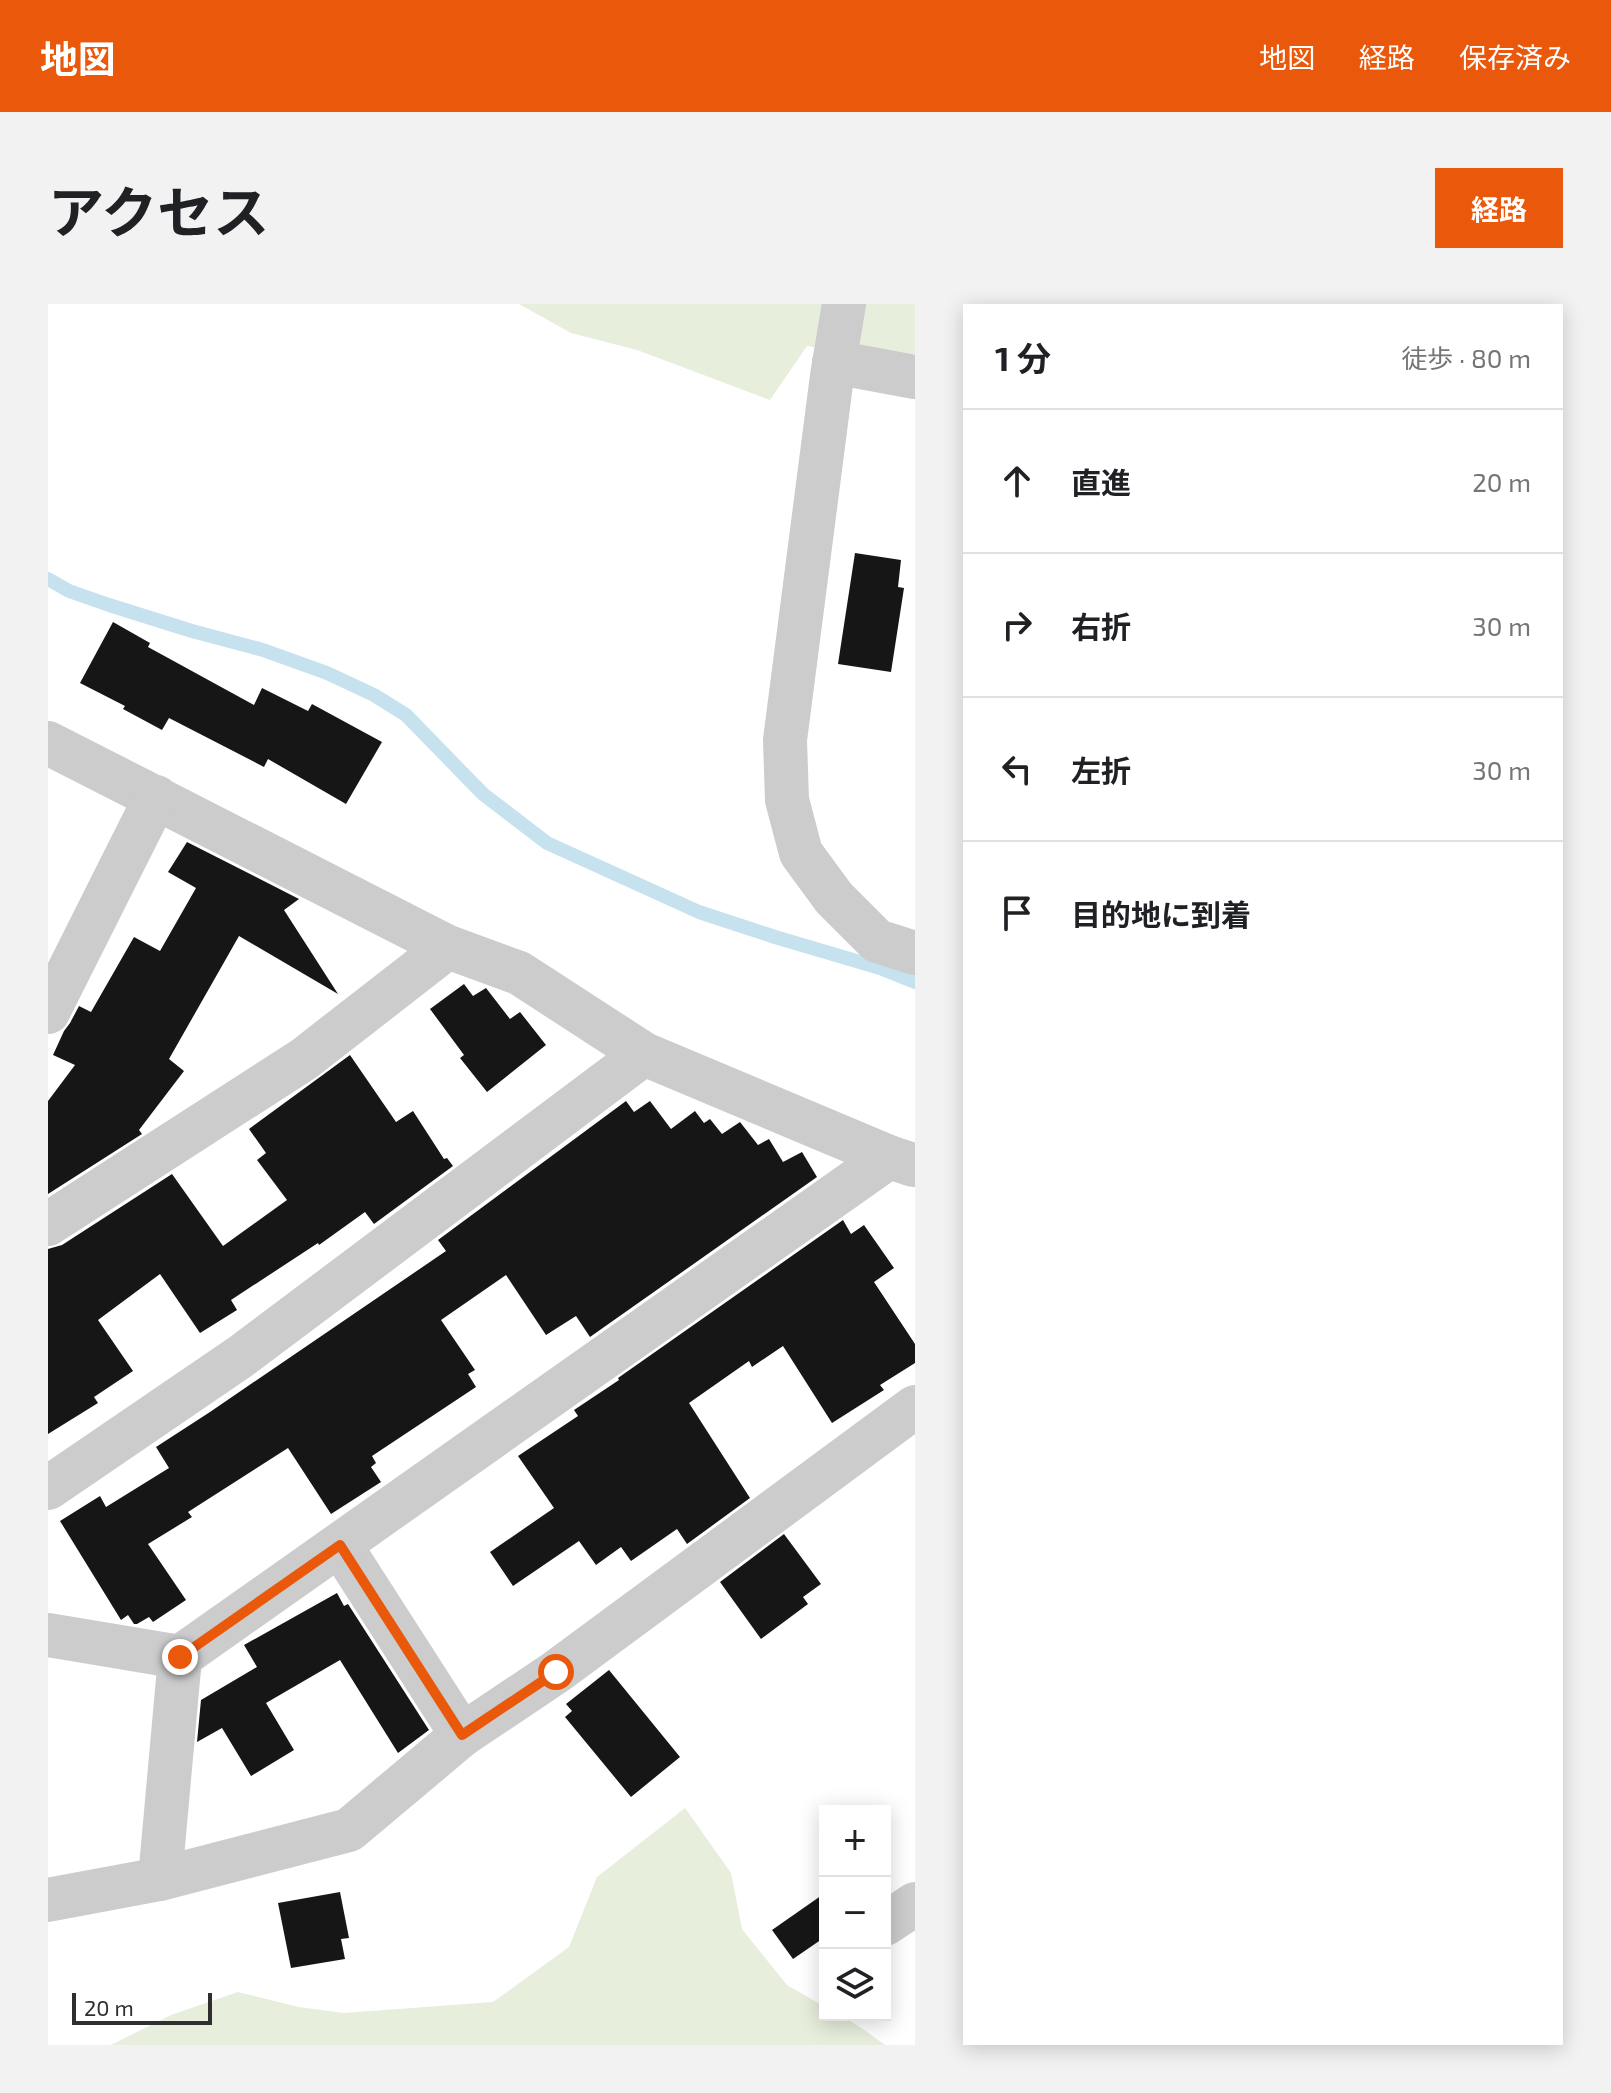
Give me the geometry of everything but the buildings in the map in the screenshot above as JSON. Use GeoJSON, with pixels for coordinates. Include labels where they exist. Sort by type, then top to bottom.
{"type":"FeatureCollection","features":[{"type":"Feature","properties":{"kind":"street"},"geometry":{"type":"LineString","coordinates":[[844,304],[785,740],[787,800],[801,853],[834,898],[877,941],[915,953]]}},
{"type":"Feature","properties":{"kind":"street"},"geometry":{"type":"LineString","coordinates":[[834,362],[915,377]]}},
{"type":"Feature","properties":{"kind":"street"},"geometry":{"type":"LineString","coordinates":[[48,743],[448,947],[519,973],[644,1054],[902,1161]]}},
{"type":"Feature","properties":{"kind":"street"},"geometry":{"type":"LineString","coordinates":[[53,991],[156,797]]}},
{"type":"Feature","properties":{"kind":"street"},"geometry":{"type":"LineString","coordinates":[[48,1224],[304,1059],[448,947]]}},
{"type":"Feature","properties":{"kind":"street"},"geometry":{"type":"LineString","coordinates":[[48,1488],[240,1357],[644,1054]]}},
{"type":"Feature","properties":{"kind":"street"},"geometry":{"type":"LineString","coordinates":[[48,1635],[180,1657],[902,1161]]}},
{"type":"Feature","properties":{"kind":"street"},"geometry":{"type":"LineString","coordinates":[[48,1900],[160,1879],[349,1830],[462,1735],[556,1672],[915,1407]]}},
{"type":"Feature","properties":{"kind":"street"},"geometry":{"type":"LineString","coordinates":[[340,1545],[462,1735]]}},
{"type":"Feature","properties":{"kind":"street"},"geometry":{"type":"LineString","coordinates":[[160,1879],[180,1657]]}},
{"type":"Feature","properties":{"kind":"street"},"geometry":{"type":"LineString","coordinates":[[891,1920],[915,1904]]}},
{"type":"Feature","properties":{"kind":"green space"},"geometry":{"type":"Polygon","coordinates":[[[519,304],[915,304],[915,365],[807,346],[770,400],[637,350],[571,333],[519,304]]]}},
{"type":"Feature","properties":{"kind":"green space"},"geometry":{"type":"Polygon","coordinates":[[[685,1808],[731,1873],[742,1929],[787,1985],[819,2004],[819,2021],[850,2021],[885,2045],[111,2045],[171,2015],[238,1992],[299,2007],[344,2013],[493,2002],[569,1947],[597,1877],[685,1808]]]}},
{"type":"Feature","properties":{"kind":"waterway"},"geometry":{"type":"LineString","coordinates":[[48,579],[69,591],[109,605],[263,650],[327,673],[374,695],[406,715],[483,794],[547,843],[699,912],[880,968],[915,982]]}},
{"type":"Feature","properties":{"kind":"route"},"geometry":{"type":"LineString","coordinates":[[180,1657],[340,1545],[462,1735],[556,1672]]}}]}
